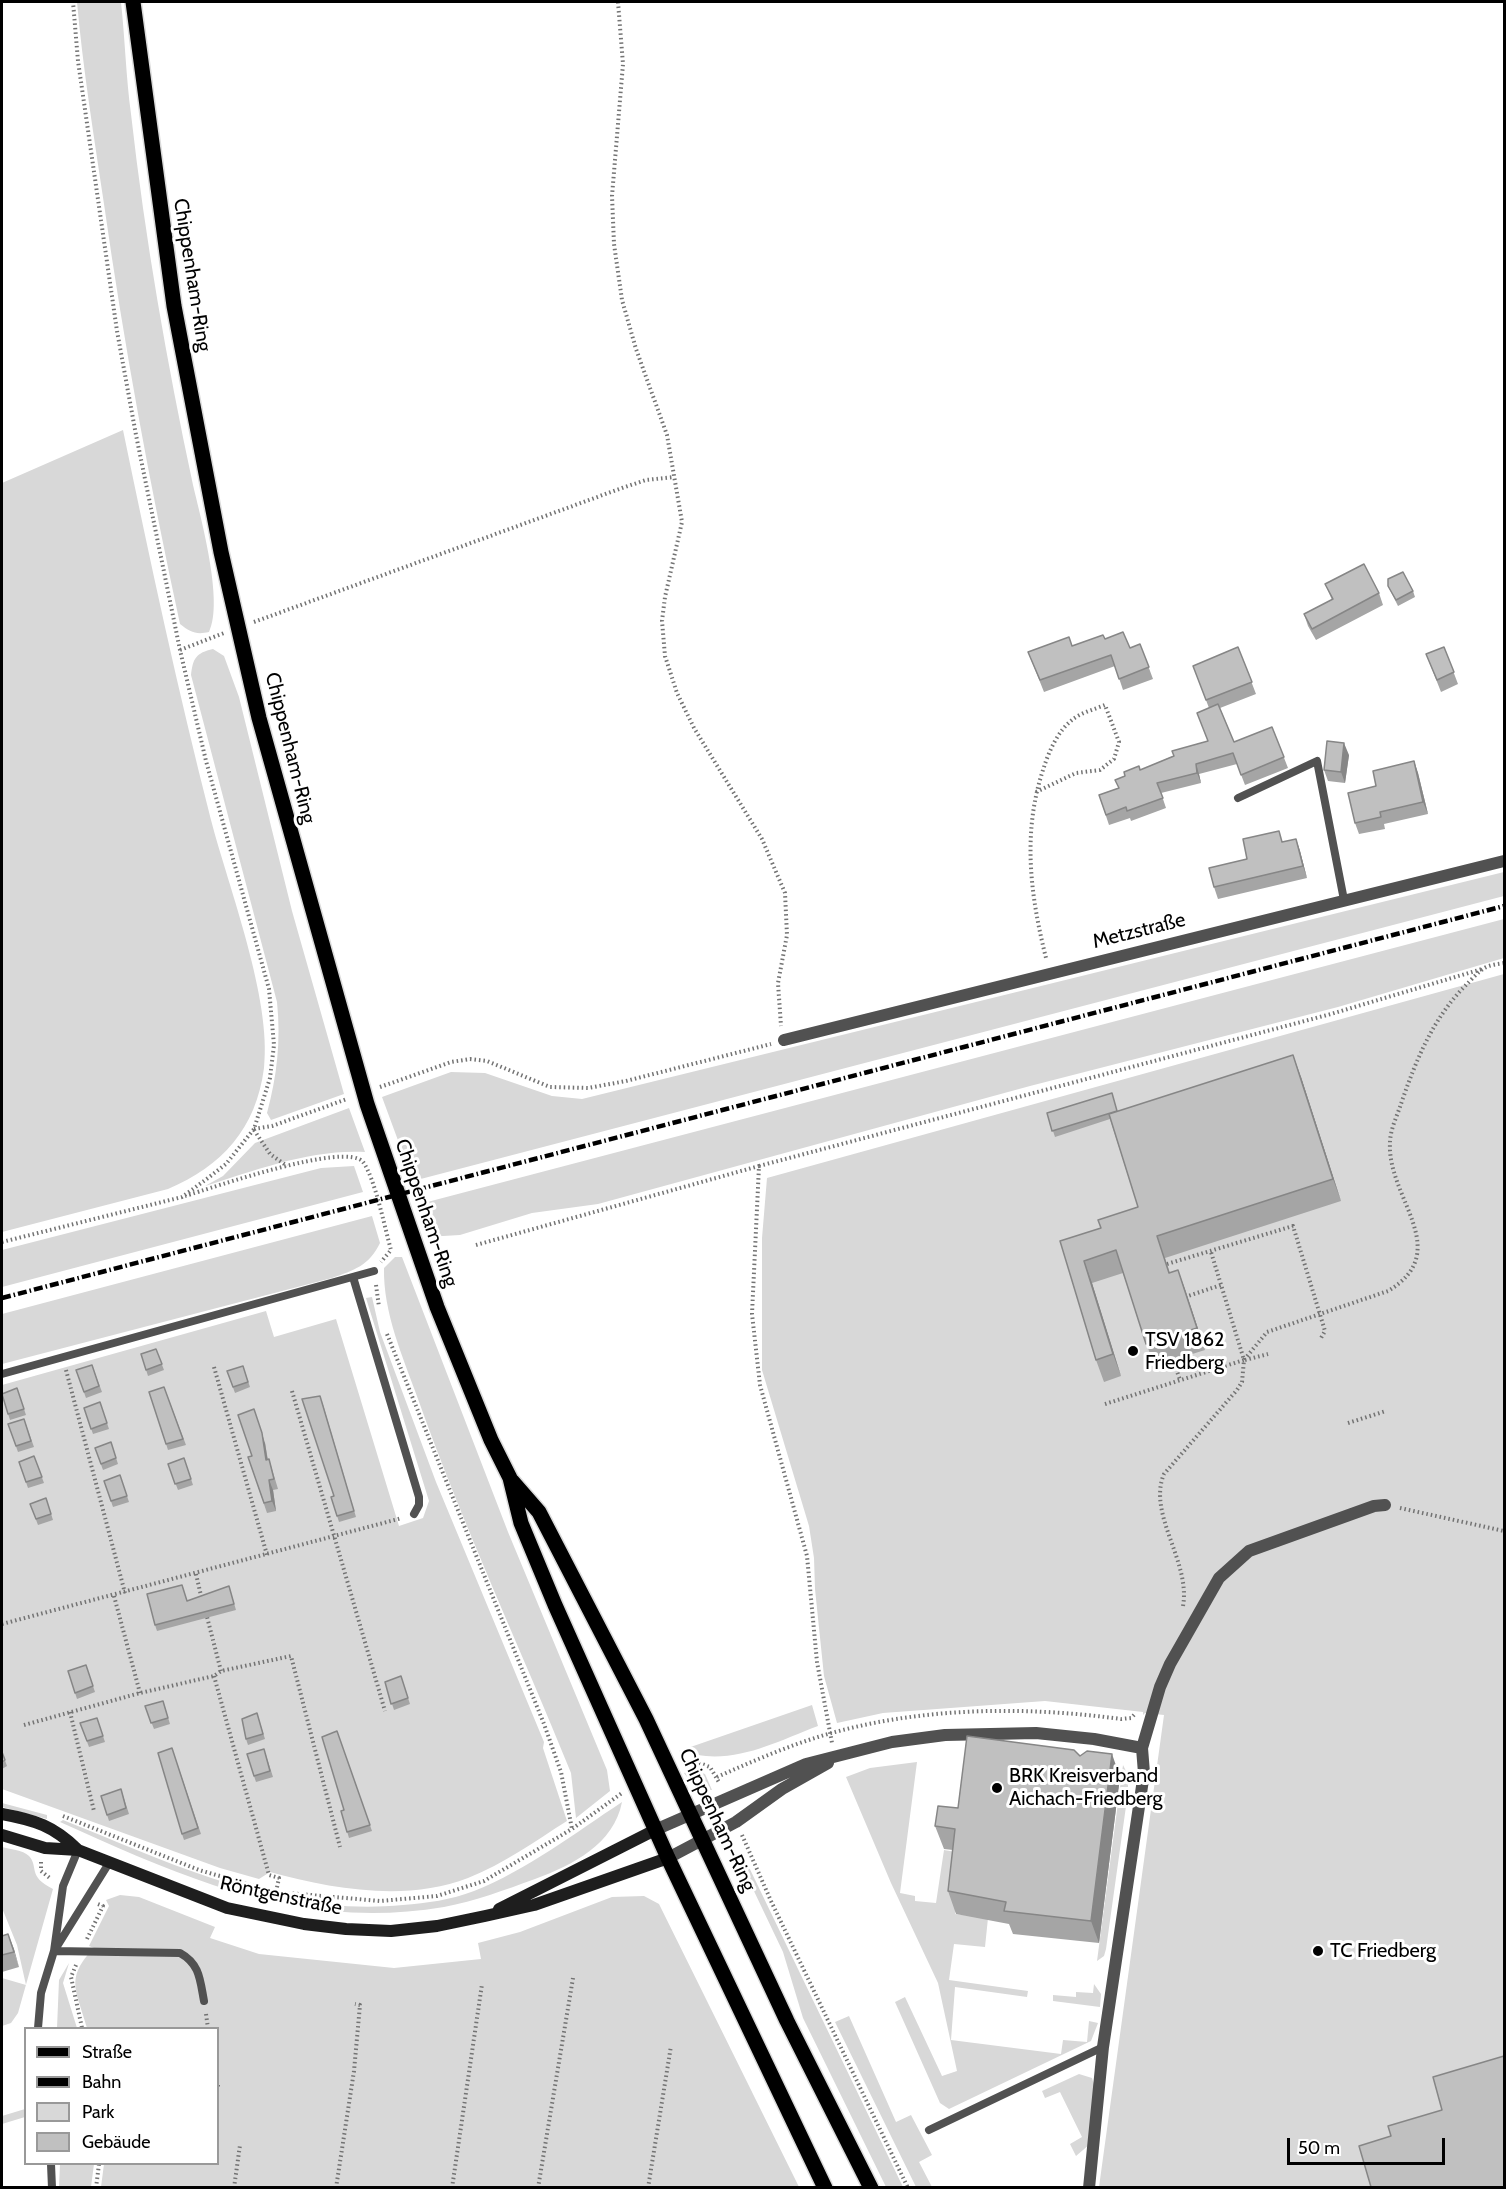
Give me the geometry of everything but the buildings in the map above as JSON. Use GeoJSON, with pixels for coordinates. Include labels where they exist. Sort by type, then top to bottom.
{"type":"FeatureCollection","features":[{"type":"Feature","properties":{"kind":"main road","name":"Chippenham-Ring"},"geometry":{"type":"LineString","coordinates":[[133,2],[174,306],[238,628],[259,718],[304,887],[367,1104],[437,1307],[510,1479],[521,1523],[538,1564],[655,1830],[825,2187]]}},
{"type":"Feature","properties":{"kind":"main road","name":"Chippenham-Ring"},"geometry":{"type":"LineString","coordinates":[[510,1479],[538,1512],[671,1770],[787,2021],[871,2187]]}},
{"type":"Feature","properties":{"kind":"street","name":"Metzstraße"},"geometry":{"type":"LineString","coordinates":[[784,1040],[1504,861]]}},
{"type":"Feature","properties":{"kind":"street"},"geometry":{"type":"LineString","coordinates":[[1089,2187],[1103,2047],[1144,1773],[1142,1748],[1160,1687],[1170,1664],[1219,1578],[1249,1551],[1374,1506],[1385,1505]]}},
{"type":"Feature","properties":{"kind":"street"},"geometry":{"type":"LineString","coordinates":[[655,1830],[726,1797],[806,1764],[837,1758],[892,1742],[936,1736],[1036,1733],[1094,1744],[1142,1748]]}},
{"type":"Feature","properties":{"kind":"street"},"geometry":{"type":"LineString","coordinates":[[668,1858],[736,1822],[782,1789],[837,1758]]}},
{"type":"Feature","properties":{"kind":"street","name":"Röntgenstraße"},"geometry":{"type":"LineString","coordinates":[[2,1814],[22,1818],[59,1832],[78,1850]]}},
{"type":"Feature","properties":{"kind":"street","name":"Röntgenstraße"},"geometry":{"type":"LineString","coordinates":[[485,1916],[564,1874],[655,1830]]}},
{"type":"Feature","properties":{"kind":"street","name":"Röntgenstraße"},"geometry":{"type":"LineString","coordinates":[[2,1835],[45,1848],[78,1850],[227,1908],[304,1924],[392,1931],[437,1926],[534,1905],[668,1858]]}},
{"type":"Feature","properties":{"kind":"lane"},"geometry":{"type":"LineString","coordinates":[[1238,798],[1317,761],[1344,900]]}},
{"type":"Feature","properties":{"kind":"lane"},"geometry":{"type":"LineString","coordinates":[[2,1374],[374,1271]]}},
{"type":"Feature","properties":{"kind":"lane"},"geometry":{"type":"LineString","coordinates":[[353,1277],[419,1497],[419,1504],[414,1514]]}},
{"type":"Feature","properties":{"kind":"lane"},"geometry":{"type":"LineString","coordinates":[[38,2027],[41,1993],[54,1951],[63,1886],[78,1850]]}},
{"type":"Feature","properties":{"kind":"lane"},"geometry":{"type":"LineString","coordinates":[[54,1951],[109,1863]]}},
{"type":"Feature","properties":{"kind":"lane"},"geometry":{"type":"LineString","coordinates":[[54,1951],[180,1953],[191,1959],[199,1970],[204,2001]]}},
{"type":"Feature","properties":{"kind":"lane"},"geometry":{"type":"LineString","coordinates":[[929,2130],[1103,2047]]}},
{"type":"Feature","properties":{"kind":"lane"},"geometry":{"type":"LineString","coordinates":[[51,2165],[52,2187]]}},
{"type":"Feature","properties":{"kind":"path"},"geometry":{"type":"LineString","coordinates":[[72,2],[78,61],[117,331],[180,650],[206,761],[269,989],[273,1057],[264,1103],[254,1129],[226,1164],[182,1197]]}},
{"type":"Feature","properties":{"kind":"path"},"geometry":{"type":"LineString","coordinates":[[379,1087],[451,1062],[470,1059],[487,1060],[550,1088],[588,1088],[626,1081],[784,1040],[779,1014],[778,983],[787,935],[785,893],[762,839],[694,728],[677,693],[664,656],[662,621],[665,597],[682,522],[667,435],[636,349],[622,300],[614,244],[612,196],[623,64],[618,2]]}},
{"type":"Feature","properties":{"kind":"path"},"geometry":{"type":"LineString","coordinates":[[180,650],[622,488],[646,480],[674,477]]}},
{"type":"Feature","properties":{"kind":"path"},"geometry":{"type":"LineString","coordinates":[[1036,792],[1076,773],[1100,770],[1114,759],[1119,742],[1105,705],[1072,720],[1050,749],[1036,792],[1029,859],[1036,916],[1050,973]]}},
{"type":"Feature","properties":{"kind":"path"},"geometry":{"type":"LineString","coordinates":[[476,1245],[759,1166],[1332,1014],[1504,963]]}},
{"type":"Feature","properties":{"kind":"path"},"geometry":{"type":"LineString","coordinates":[[1244,1360],[1267,1332],[1388,1291],[1404,1282],[1413,1272],[1418,1254],[1417,1239],[1391,1159],[1390,1143],[1393,1125],[1430,1033],[1447,1004],[1483,968]]}},
{"type":"Feature","properties":{"kind":"path"},"geometry":{"type":"LineString","coordinates":[[254,1129],[272,1126],[347,1100]]}},
{"type":"Feature","properties":{"kind":"path"},"geometry":{"type":"LineString","coordinates":[[254,1129],[270,1154],[287,1166]]}},
{"type":"Feature","properties":{"kind":"path"},"geometry":{"type":"LineString","coordinates":[[2,1242],[182,1197],[287,1166],[342,1156],[354,1157],[362,1161],[369,1175],[391,1250],[374,1271],[381,1316]]}},
{"type":"Feature","properties":{"kind":"path"},"geometry":{"type":"LineString","coordinates":[[759,1166],[752,1314],[760,1385],[807,1556],[817,1662],[828,1734],[837,1758]]}},
{"type":"Feature","properties":{"kind":"path"},"geometry":{"type":"LineString","coordinates":[[1167,1264],[1293,1226],[1325,1331],[1321,1338]]}},
{"type":"Feature","properties":{"kind":"path"},"geometry":{"type":"LineString","coordinates":[[1182,1610],[1185,1595],[1184,1580],[1160,1501],[1159,1486],[1170,1466],[1238,1390],[1242,1382],[1244,1360],[1211,1252]]}},
{"type":"Feature","properties":{"kind":"path"},"geometry":{"type":"LineString","coordinates":[[1178,1299],[1221,1285]]}},
{"type":"Feature","properties":{"kind":"path"},"geometry":{"type":"LineString","coordinates":[[384,1324],[544,1724],[561,1772],[572,1829]]}},
{"type":"Feature","properties":{"kind":"path"},"geometry":{"type":"LineString","coordinates":[[1105,1404],[1268,1354]]}},
{"type":"Feature","properties":{"kind":"path"},"geometry":{"type":"LineString","coordinates":[[63,1358],[125,1593]]}},
{"type":"Feature","properties":{"kind":"path"},"geometry":{"type":"LineString","coordinates":[[1173,1360],[1180,1380]]}},
{"type":"Feature","properties":{"kind":"path"},"geometry":{"type":"LineString","coordinates":[[214,1367],[267,1555]]}},
{"type":"Feature","properties":{"kind":"path"},"geometry":{"type":"LineString","coordinates":[[292,1391],[386,1712]]}},
{"type":"Feature","properties":{"kind":"path"},"geometry":{"type":"LineString","coordinates":[[1348,1424],[1386,1411]]}},
{"type":"Feature","properties":{"kind":"path"},"geometry":{"type":"LineString","coordinates":[[1385,1505],[1504,1531]]}},
{"type":"Feature","properties":{"kind":"path"},"geometry":{"type":"LineString","coordinates":[[2,1624],[114,1596],[414,1514]]}},
{"type":"Feature","properties":{"kind":"path"},"geometry":{"type":"LineString","coordinates":[[196,1574],[220,1671]]}},
{"type":"Feature","properties":{"kind":"path"},"geometry":{"type":"LineString","coordinates":[[114,1596],[140,1693]]}},
{"type":"Feature","properties":{"kind":"path"},"geometry":{"type":"LineString","coordinates":[[24,1725],[140,1693],[214,1676],[220,1671],[291,1656],[340,1847]]}},
{"type":"Feature","properties":{"kind":"path"},"geometry":{"type":"LineString","coordinates":[[214,1676],[269,1875],[279,1878],[276,1892]]}},
{"type":"Feature","properties":{"kind":"path"},"geometry":{"type":"LineString","coordinates":[[1131,1718],[1138,1711]]}},
{"type":"Feature","properties":{"kind":"path"},"geometry":{"type":"LineString","coordinates":[[70,1712],[94,1811]]}},
{"type":"Feature","properties":{"kind":"path"},"geometry":{"type":"LineString","coordinates":[[671,1770],[694,1761],[703,1762],[714,1771],[726,1797]]}},
{"type":"Feature","properties":{"kind":"path"},"geometry":{"type":"LineString","coordinates":[[56,1813],[199,1870],[276,1892],[380,1901],[437,1896],[484,1881],[572,1829],[620,1794],[636,1786]]}},
{"type":"Feature","properties":{"kind":"path"},"geometry":{"type":"LineString","coordinates":[[736,1822],[771,1901],[908,2187]]}},
{"type":"Feature","properties":{"kind":"path"},"geometry":{"type":"LineString","coordinates":[[43,1856],[41,1871],[54,1881]]}},
{"type":"Feature","properties":{"kind":"path"},"geometry":{"type":"LineString","coordinates":[[71,1977],[82,2027]]}},
{"type":"Feature","properties":{"kind":"path"},"geometry":{"type":"LineString","coordinates":[[538,2187],[573,1978]]}},
{"type":"Feature","properties":{"kind":"path"},"geometry":{"type":"LineString","coordinates":[[452,2187],[482,1984]]}},
{"type":"Feature","properties":{"kind":"path"},"geometry":{"type":"LineString","coordinates":[[336,2187],[355,2060],[360,2005],[355,2004]]}},
{"type":"Feature","properties":{"kind":"path"},"geometry":{"type":"LineString","coordinates":[[648,2187],[670,2046]]}},
{"type":"Feature","properties":{"kind":"path"},"geometry":{"type":"LineString","coordinates":[[234,2187],[240,2145]]}},
{"type":"Feature","properties":{"kind":"path"},"geometry":{"type":"LineString","coordinates":[[96,2187],[99,2165]]}},
{"type":"Feature","properties":{"kind":"green space"},"geometry":{"type":"Polygon","coordinates":[[[77,2],[121,2],[129,100],[157,301],[213,581],[213,618],[209,632],[193,632],[180,624],[169,572],[120,310],[89,103],[77,2]]]}},
{"type":"Feature","properties":{"kind":"green space"},"geometry":{"type":"Polygon","coordinates":[[[123,430],[199,772],[255,977],[265,1040],[264,1068],[260,1090],[244,1127],[220,1157],[205,1169],[168,1189],[2,1232],[2,483],[123,430]]]}},
{"type":"Feature","properties":{"kind":"green space"},"geometry":{"type":"Polygon","coordinates":[[[213,649],[224,656],[239,697],[292,911],[344,1094],[271,1120],[267,1113],[277,1058],[279,1031],[277,1002],[191,675],[196,657],[213,649]]]}},
{"type":"Feature","properties":{"kind":"green space"},"geometry":{"type":"Polygon","coordinates":[[[1504,872],[1504,896],[413,1181],[382,1097],[451,1072],[485,1073],[552,1096],[582,1099],[1504,872]]]}},
{"type":"Feature","properties":{"kind":"green space"},"geometry":{"type":"Polygon","coordinates":[[[1504,919],[1504,958],[1338,1007],[1030,1086],[598,1204],[532,1213],[460,1235],[426,1237],[416,1205],[1504,919]]]}},
{"type":"Feature","properties":{"kind":"green space","name":"TSV 1862 Friedberg"},"geometry":{"type":"Polygon","coordinates":[[[1504,974],[1504,2187],[1099,2187],[1164,1715],[1145,1713],[1143,1715],[1143,1712],[1045,1701],[883,1713],[837,1723],[824,1676],[809,1526],[762,1370],[762,1238],[767,1178],[1504,974]]]}},
{"type":"Feature","properties":{"kind":"green space"},"geometry":{"type":"Polygon","coordinates":[[[349,1108],[365,1152],[304,1157],[205,1186],[223,1176],[255,1143],[349,1108]]]}},
{"type":"Feature","properties":{"kind":"green space"},"geometry":{"type":"Polygon","coordinates":[[[354,1166],[363,1192],[2,1287],[2,1250],[321,1168],[354,1166]]]}},
{"type":"Feature","properties":{"kind":"green space"},"geometry":{"type":"Polygon","coordinates":[[[372,1216],[380,1243],[376,1251],[360,1266],[332,1278],[2,1364],[2,1314],[372,1216]]]}},
{"type":"Feature","properties":{"kind":"green space"},"geometry":{"type":"Polygon","coordinates":[[[395,1257],[402,1257],[508,1532],[607,1770],[610,1791],[576,1818],[571,1773],[454,1494],[395,1335],[387,1302],[384,1268],[395,1257]]]}},
{"type":"Feature","properties":{"kind":"green space"},"geometry":{"type":"Polygon","coordinates":[[[372,1297],[380,1332],[436,1482],[544,1742],[543,1748],[567,1821],[507,1859],[468,1878],[420,1890],[369,1890],[343,1888],[270,1872],[259,1879],[220,1868],[2,1789],[2,1385],[266,1311],[274,1337],[336,1319],[399,1526],[423,1518],[429,1501],[366,1298],[372,1297]]]}},
{"type":"Feature","properties":{"kind":"green space"},"geometry":{"type":"Polygon","coordinates":[[[812,1705],[818,1726],[767,1746],[734,1755],[698,1755],[679,1751],[812,1705]]]}},
{"type":"Feature","properties":{"kind":"green space"},"geometry":{"type":"Polygon","coordinates":[[[917,1762],[900,1893],[915,1896],[915,1901],[936,1903],[944,1850],[962,1853],[955,1914],[988,1918],[985,1947],[954,1944],[949,1980],[1028,1991],[1027,1997],[955,1987],[951,2040],[1061,2054],[1063,2040],[1087,2042],[1089,2021],[1098,2023],[1091,2041],[949,2109],[940,2103],[895,2002],[905,1997],[942,2076],[957,2071],[938,1983],[891,1883],[846,1777],[870,1768],[917,1762]]]}},
{"type":"Feature","properties":{"kind":"green space"},"geometry":{"type":"Polygon","coordinates":[[[1123,1765],[1128,1775],[1128,1792],[1106,1949],[1104,1956],[1097,1961],[1123,1765]]]}},
{"type":"Feature","properties":{"kind":"green space"},"geometry":{"type":"Polygon","coordinates":[[[694,1770],[705,1774],[712,1790],[696,1785],[684,1773],[694,1770]]]}},
{"type":"Feature","properties":{"kind":"green space"},"geometry":{"type":"Polygon","coordinates":[[[622,1802],[618,1817],[601,1841],[590,1851],[564,1867],[467,1902],[391,1913],[341,1912],[293,1906],[246,1895],[153,1863],[60,1822],[63,1820],[145,1854],[228,1883],[271,1895],[314,1903],[358,1907],[430,1902],[474,1891],[513,1873],[622,1802]]]}},
{"type":"Feature","properties":{"kind":"green space"},"geometry":{"type":"Polygon","coordinates":[[[2,1803],[47,1815],[47,1819],[2,1807],[2,1803]]]}},
{"type":"Feature","properties":{"kind":"green space"},"geometry":{"type":"Polygon","coordinates":[[[2,1847],[20,1851],[29,1856],[37,1876],[53,1889],[26,1985],[17,1945],[2,1908],[2,1847]]]}},
{"type":"Feature","properties":{"kind":"green space"},"geometry":{"type":"Polygon","coordinates":[[[739,1852],[746,1861],[903,2187],[886,2187],[803,2018],[783,1952],[742,1866],[739,1852]]]}},
{"type":"Feature","properties":{"kind":"green space"},"geometry":{"type":"Polygon","coordinates":[[[120,1895],[139,1897],[215,1927],[210,1938],[259,1954],[394,1968],[481,1959],[478,1943],[520,1932],[612,1897],[644,1896],[659,1904],[799,2187],[101,2187],[104,2165],[219,2165],[219,2027],[87,2027],[77,1995],[76,1977],[79,1968],[94,1948],[89,1946],[109,1906],[106,1900],[120,1895]]]}},
{"type":"Feature","properties":{"kind":"green space"},"geometry":{"type":"Polygon","coordinates":[[[69,1963],[63,1983],[77,2027],[57,2027],[59,1980],[69,1963]]]}},
{"type":"Feature","properties":{"kind":"green space"},"geometry":{"type":"Polygon","coordinates":[[[2,1978],[26,1985],[18,2013],[11,2023],[2,2026],[2,1978]]]}},
{"type":"Feature","properties":{"kind":"green space"},"geometry":{"type":"Polygon","coordinates":[[[1094,1984],[1101,1994],[1100,2007],[1053,2001],[1053,1995],[1076,1997],[1076,1992],[1093,1993],[1094,1984]]]}},
{"type":"Feature","properties":{"kind":"green space"},"geometry":{"type":"Polygon","coordinates":[[[849,2016],[896,2122],[911,2115],[932,2155],[919,2162],[932,2187],[916,2187],[835,2022],[849,2016]]]}},
{"type":"Feature","properties":{"kind":"green space"},"geometry":{"type":"Polygon","coordinates":[[[1079,2074],[1092,2078],[1095,2088],[1090,2144],[1076,2156],[1070,2144],[1082,2137],[1060,2092],[1045,2098],[1042,2091],[1079,2074]]]}},
{"type":"Feature","properties":{"kind":"green space"},"geometry":{"type":"Polygon","coordinates":[[[24,2109],[24,2117],[2,2124],[2,2116],[24,2109]]]}},
{"type":"Feature","properties":{"kind":"green space"},"geometry":{"type":"Polygon","coordinates":[[[60,2165],[94,2165],[91,2187],[59,2187],[60,2165]]]}},
{"type":"Feature","properties":{"kind":"railway"},"geometry":{"type":"LineString","coordinates":[[2,1298],[1504,906]]}},
{"type":"Feature","properties":{"kind":"place","name":"TSV 1862 Friedberg"},"geometry":{"type":"Point","coordinates":[1133,1351]}},
{"type":"Feature","properties":{"kind":"place","name":"BRK Kreisverband Aichach-Friedberg"},"geometry":{"type":"Point","coordinates":[997,1788]}},
{"type":"Feature","properties":{"kind":"place","name":"TC Friedberg"},"geometry":{"type":"Point","coordinates":[1318,1951]}}]}
